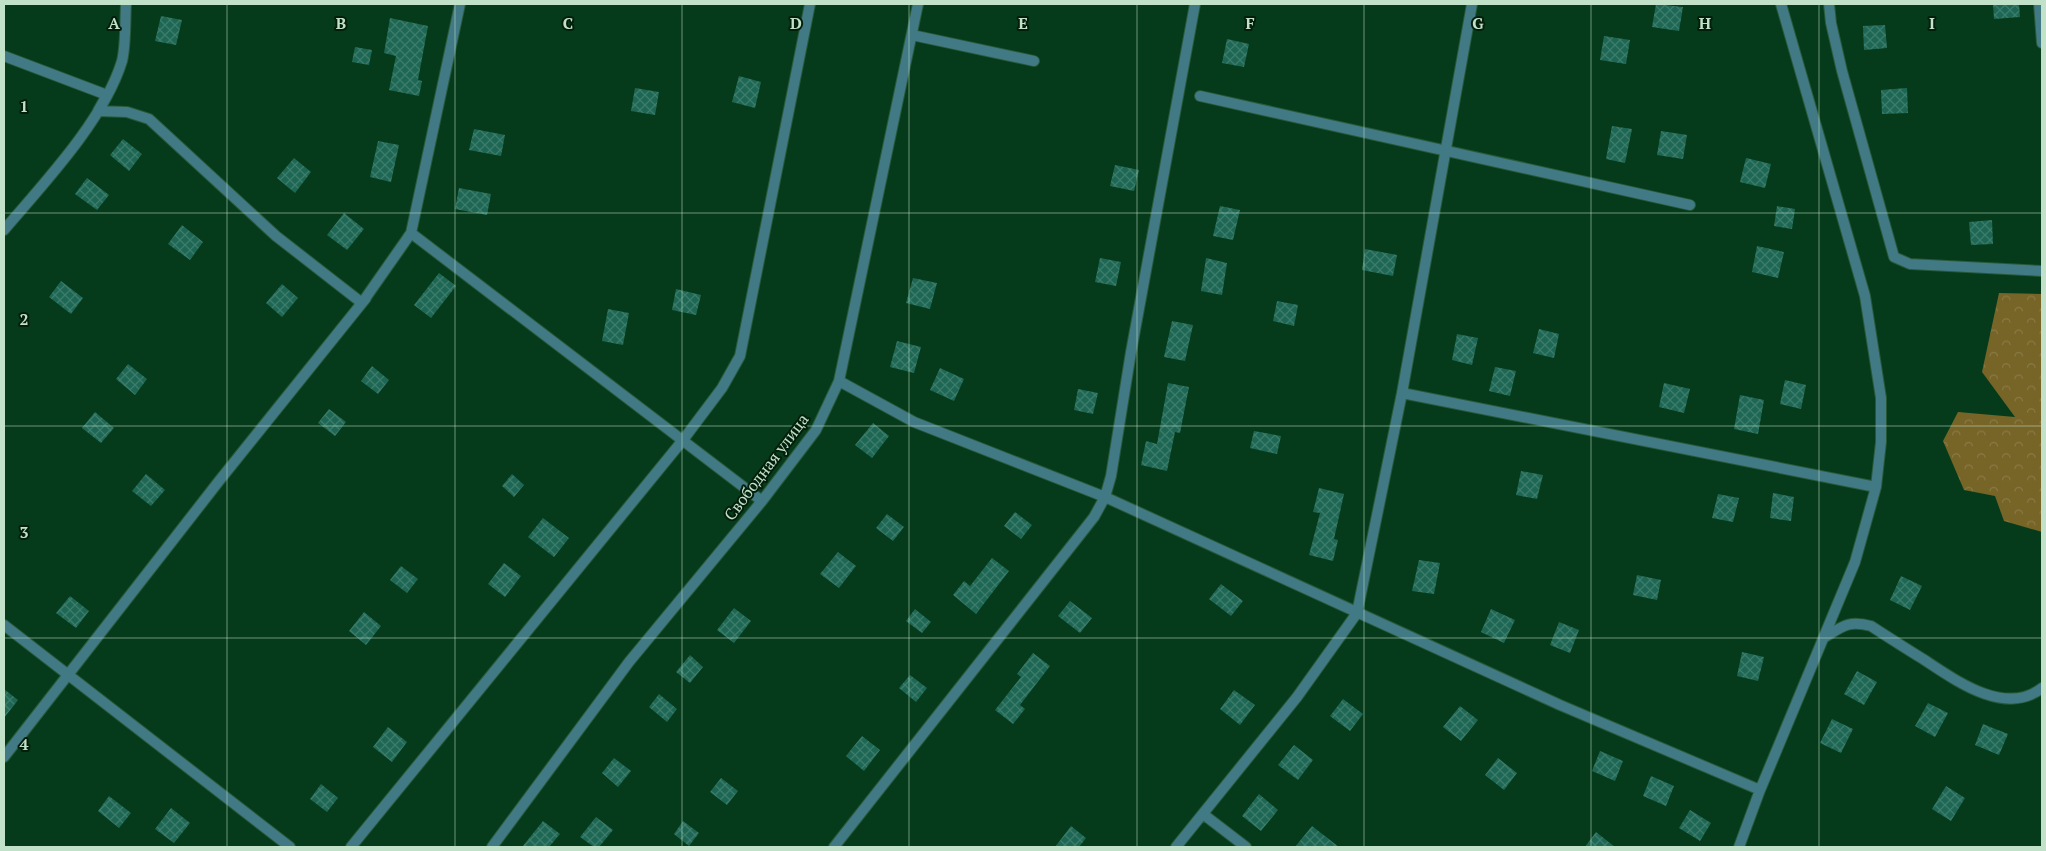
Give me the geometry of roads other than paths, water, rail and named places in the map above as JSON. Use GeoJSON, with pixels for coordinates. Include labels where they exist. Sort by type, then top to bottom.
{"type":"FeatureCollection","features":[{"type":"Feature","properties":{"kind":"street"},"geometry":{"type":"LineString","coordinates":[[4,230],[56,169],[98,111],[107,95],[122,60],[126,4]]}},
{"type":"Feature","properties":{"kind":"street"},"geometry":{"type":"LineString","coordinates":[[4,757],[219,481],[362,303],[411,233],[460,4]]}},
{"type":"Feature","properties":{"kind":"street"},"geometry":{"type":"LineString","coordinates":[[352,847],[683,440],[722,388],[740,356],[810,4]]}},
{"type":"Feature","properties":{"kind":"street","name":"Свободная улица"},"geometry":{"type":"LineString","coordinates":[[492,847],[629,662],[762,501],[816,430],[839,381],[918,4]]}},
{"type":"Feature","properties":{"kind":"street"},"geometry":{"type":"LineString","coordinates":[[834,847],[1094,517],[1105,497],[1111,476],[1130,352],[1195,4]]}},
{"type":"Feature","properties":{"kind":"street"},"geometry":{"type":"LineString","coordinates":[[1176,847],[1297,697],[1357,613],[1402,393],[1472,4]]}},
{"type":"Feature","properties":{"kind":"street"},"geometry":{"type":"LineString","coordinates":[[1738,847],[1855,562],[1876,487],[1881,442],[1881,398],[1865,296],[1781,4]]}},
{"type":"Feature","properties":{"kind":"street"},"geometry":{"type":"LineString","coordinates":[[1829,4],[1831,23],[1842,71],[1894,257],[1910,264],[2042,271]]}},
{"type":"Feature","properties":{"kind":"street"},"geometry":{"type":"LineString","coordinates":[[2039,4],[2042,43]]}},
{"type":"Feature","properties":{"kind":"street"},"geometry":{"type":"LineString","coordinates":[[912,35],[1034,61]]}},
{"type":"Feature","properties":{"kind":"street"},"geometry":{"type":"LineString","coordinates":[[4,56],[107,95]]}},
{"type":"Feature","properties":{"kind":"street"},"geometry":{"type":"LineString","coordinates":[[1200,96],[1690,205]]}},
{"type":"Feature","properties":{"kind":"street"},"geometry":{"type":"LineString","coordinates":[[98,111],[127,112],[150,119],[276,236],[362,303]]}},
{"type":"Feature","properties":{"kind":"street"},"geometry":{"type":"LineString","coordinates":[[411,233],[762,501]]}},
{"type":"Feature","properties":{"kind":"street"},"geometry":{"type":"LineString","coordinates":[[839,381],[914,422],[1105,497],[1560,705],[1760,790]]}},
{"type":"Feature","properties":{"kind":"street"},"geometry":{"type":"LineString","coordinates":[[1402,393],[1876,487]]}},
{"type":"Feature","properties":{"kind":"street"},"geometry":{"type":"LineString","coordinates":[[1824,637],[1849,623],[1860,623],[1871,626],[1977,692],[2011,699],[2032,696],[2042,688]]}},
{"type":"Feature","properties":{"kind":"street"},"geometry":{"type":"LineString","coordinates":[[4,625],[290,847]]}},
{"type":"Feature","properties":{"kind":"street"},"geometry":{"type":"LineString","coordinates":[[1202,814],[1246,847]]}}]}
